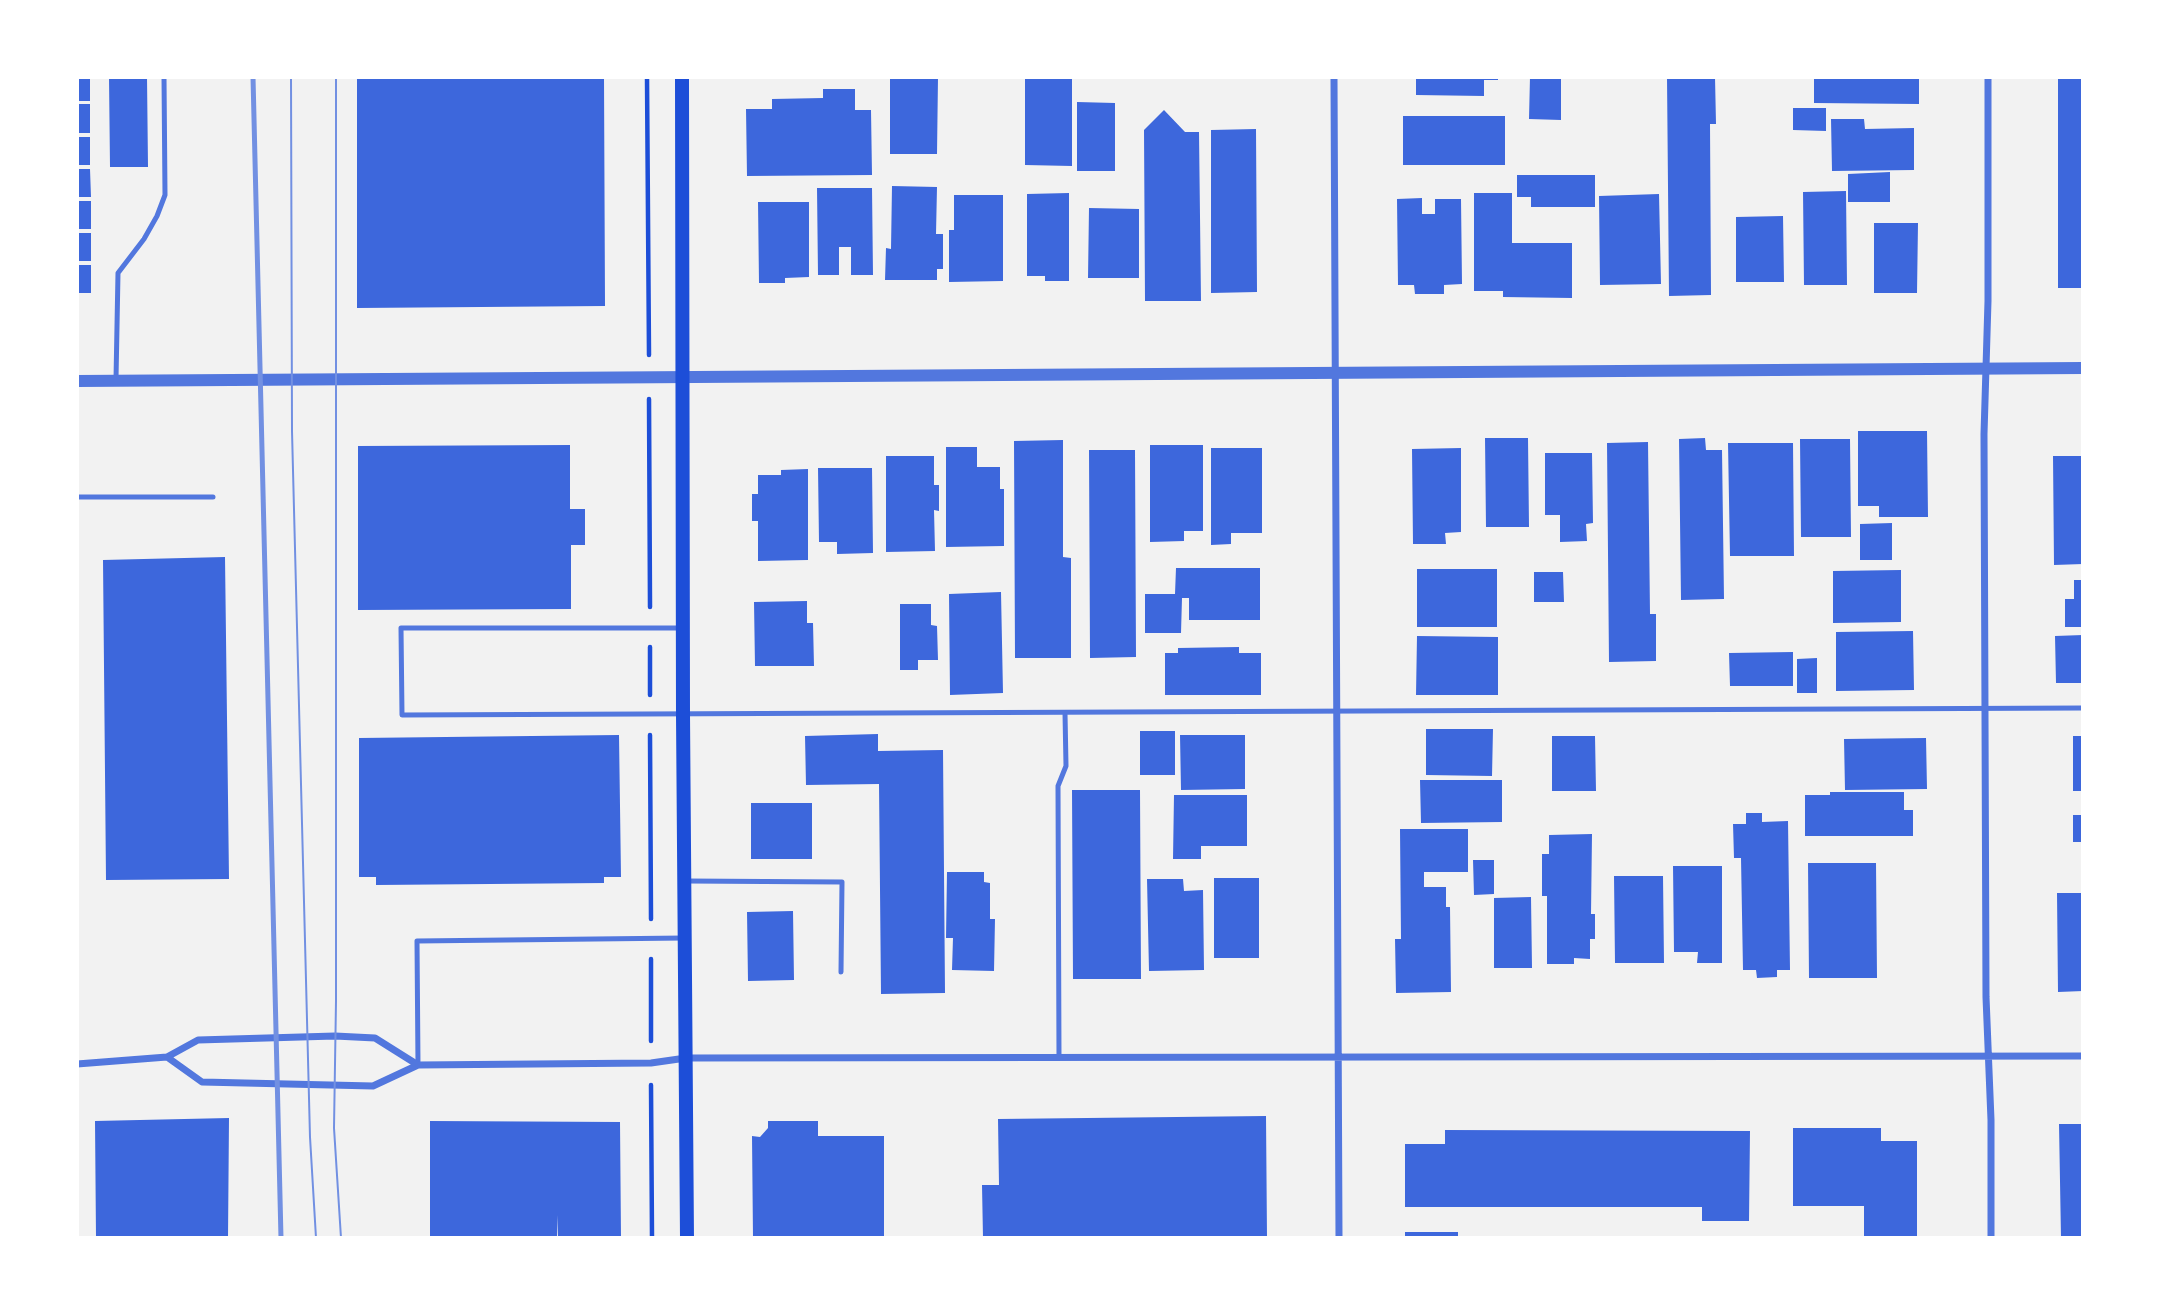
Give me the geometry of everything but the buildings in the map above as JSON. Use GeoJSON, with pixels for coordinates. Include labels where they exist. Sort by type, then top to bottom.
{"type":"FeatureCollection","features":[{"type":"Feature","properties":{"kind":"main road"},"geometry":{"type":"LineString","coordinates":[[681,77],[687,1238]]}},
{"type":"Feature","properties":{"kind":"street"},"geometry":{"type":"LineString","coordinates":[[1334,77],[1339,1238]]}},
{"type":"Feature","properties":{"kind":"street"},"geometry":{"type":"LineString","coordinates":[[1988,77],[1984,434],[1986,997],[1991,1238]]}},
{"type":"Feature","properties":{"kind":"street"},"geometry":{"type":"LineString","coordinates":[[77,381],[2083,369]]}},
{"type":"Feature","properties":{"kind":"street"},"geometry":{"type":"LineString","coordinates":[[77,1064],[167,1057],[198,1040],[349,1037],[375,1038],[418,1065]]}},
{"type":"Feature","properties":{"kind":"street"},"geometry":{"type":"LineString","coordinates":[[167,1057],[202,1082],[373,1086],[418,1065],[651,1063],[685,1059],[2083,1056]]}},
{"type":"Feature","properties":{"kind":"lane"},"geometry":{"type":"LineString","coordinates":[[116,381],[118,274],[145,239],[164,195],[164,77]]}},
{"type":"Feature","properties":{"kind":"lane"},"geometry":{"type":"LineString","coordinates":[[77,497],[214,497]]}},
{"type":"Feature","properties":{"kind":"lane"},"geometry":{"type":"LineString","coordinates":[[683,628],[401,628],[402,715],[2083,708]]}},
{"type":"Feature","properties":{"kind":"lane"},"geometry":{"type":"LineString","coordinates":[[1059,1058],[1058,786],[1066,766],[1065,713]]}},
{"type":"Feature","properties":{"kind":"lane"},"geometry":{"type":"LineString","coordinates":[[684,881],[842,882],[841,972]]}},
{"type":"Feature","properties":{"kind":"lane"},"geometry":{"type":"LineString","coordinates":[[418,1065],[417,940],[684,938]]}},
{"type":"Feature","properties":{"kind":"path"},"geometry":{"type":"LineString","coordinates":[[647,77],[652,1238]]}},
{"type":"Feature","properties":{"kind":"tram line"},"geometry":{"type":"LineString","coordinates":[[291,77],[292,431],[310,1137],[316,1238]]}},
{"type":"Feature","properties":{"kind":"tram line"},"geometry":{"type":"LineString","coordinates":[[336,77],[334,1128],[341,1238]]}},
{"type":"Feature","properties":{"kind":"railway"},"geometry":{"type":"LineString","coordinates":[[253,77],[281,1238]]}}]}
